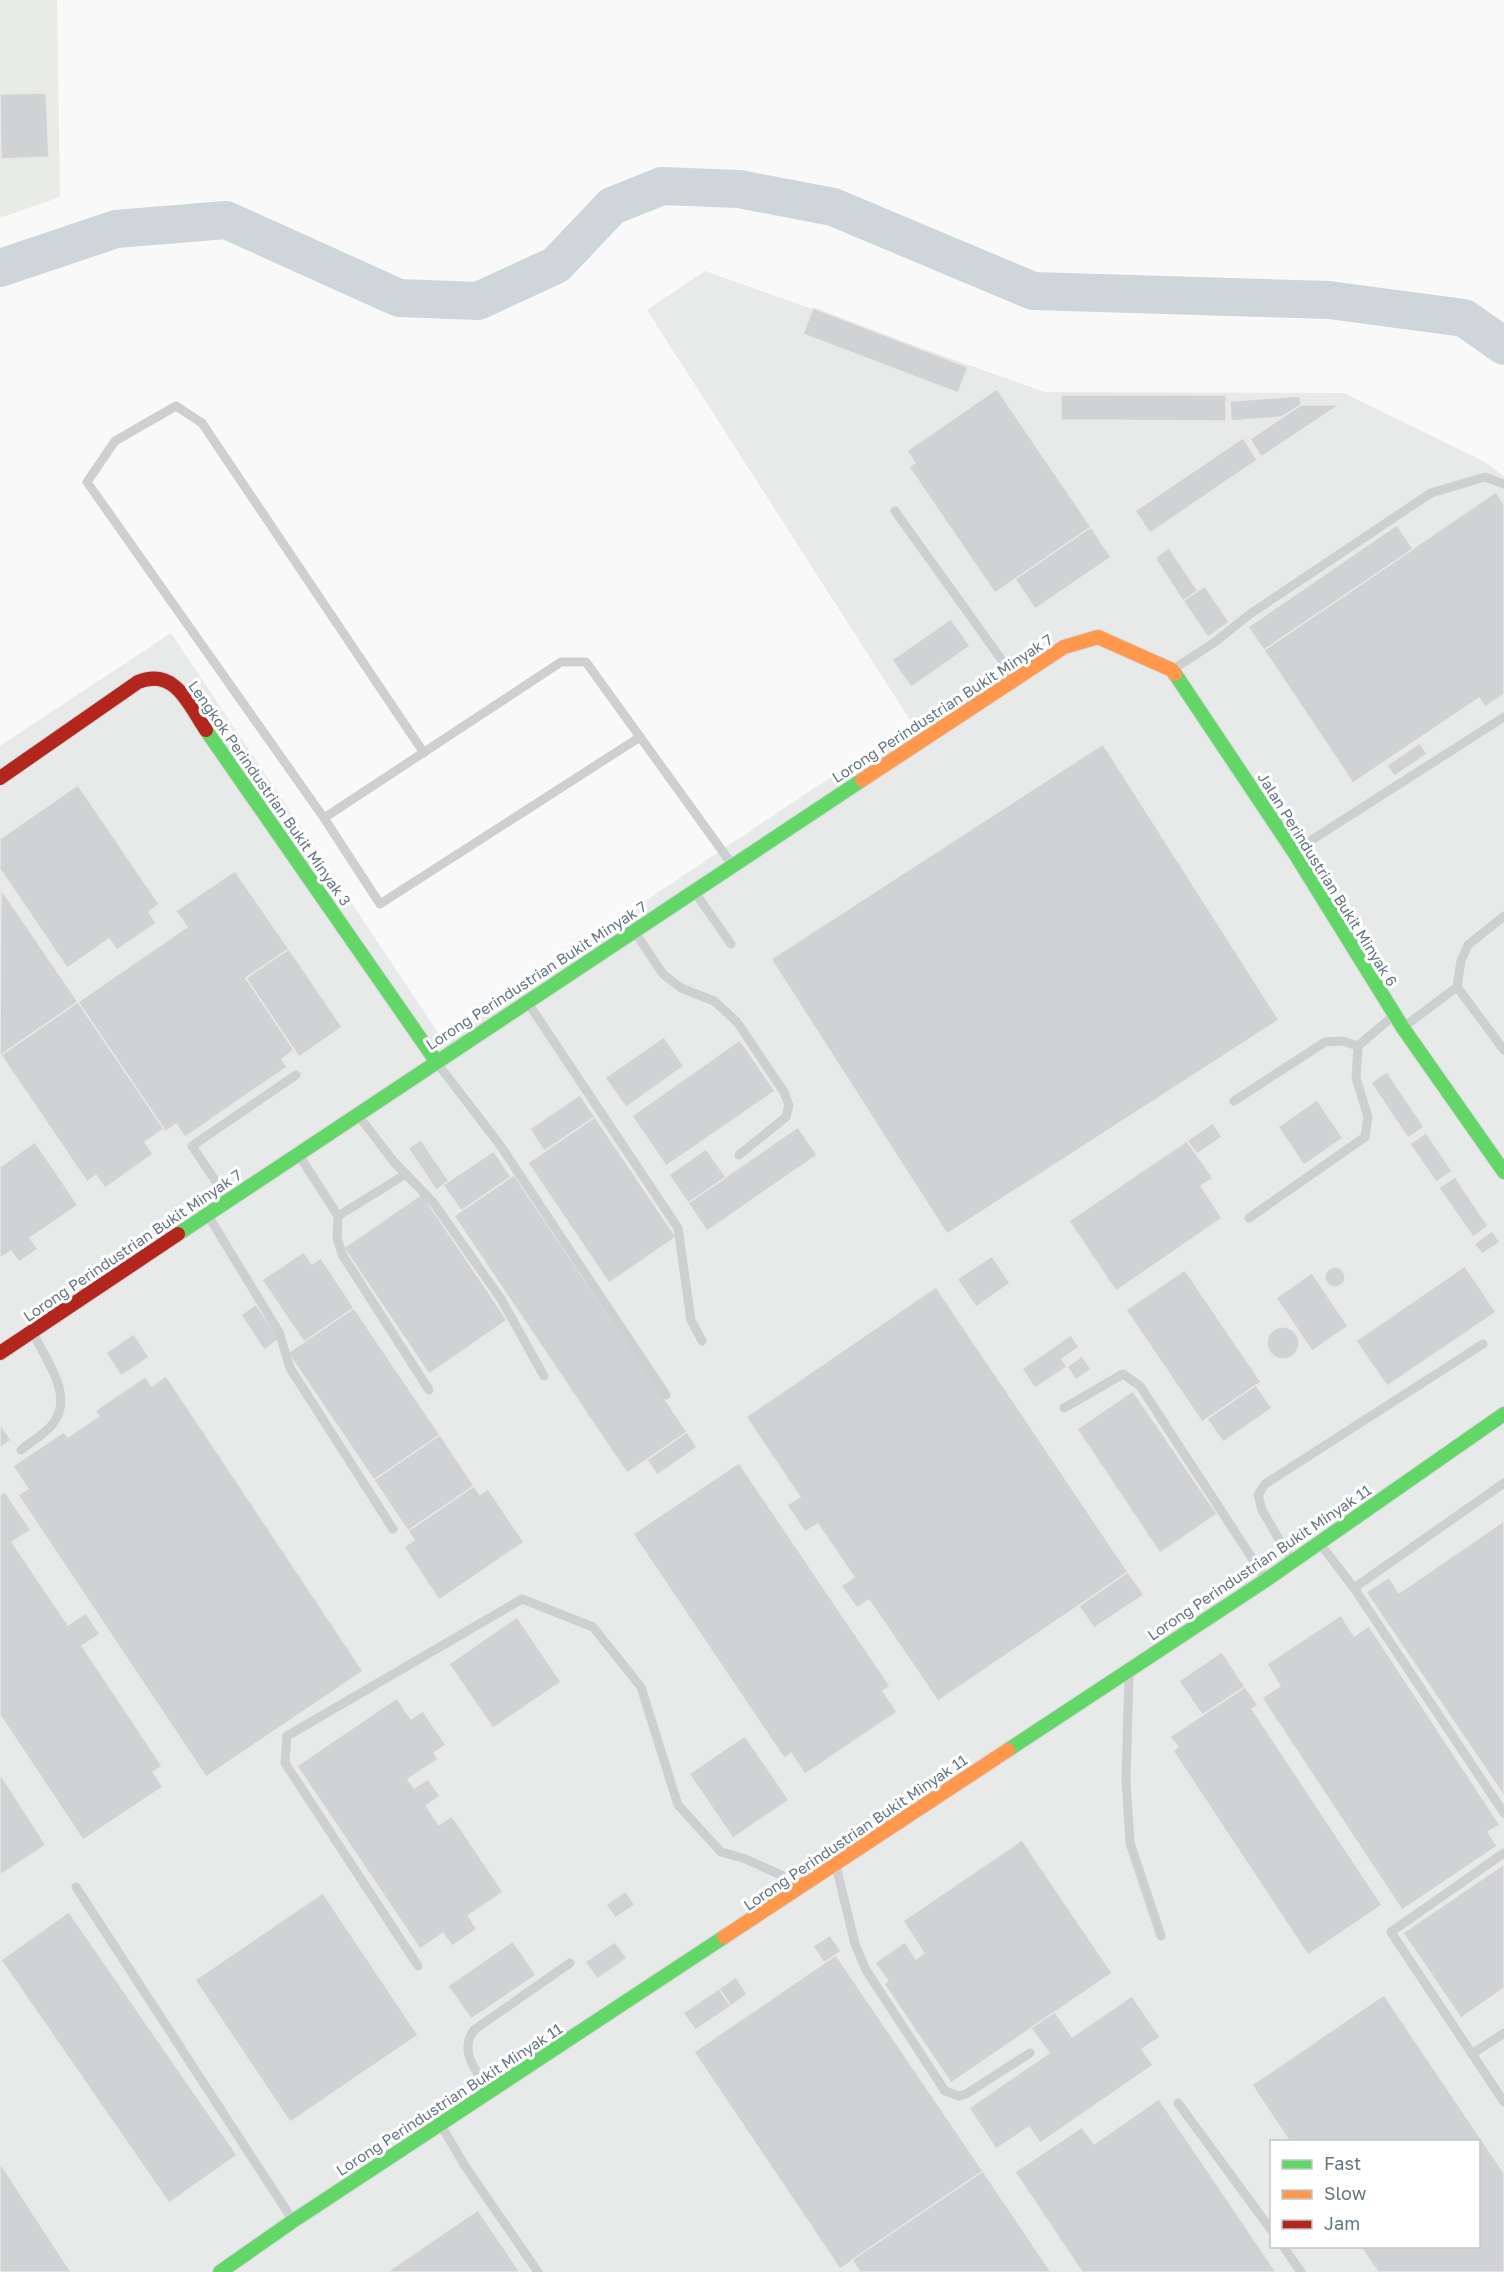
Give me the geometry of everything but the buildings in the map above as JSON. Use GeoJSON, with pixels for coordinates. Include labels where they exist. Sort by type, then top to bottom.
{"type":"FeatureCollection","features":[{"type":"Feature","properties":{"kind":"street","name":"Lorong Perindustrian Bukit Minyak 7"},"geometry":{"type":"LineString","coordinates":[[0,1353],[357,1113],[1064,647],[1098,637],[1172,670]]}},
{"type":"Feature","properties":{"kind":"street","name":"Jalan Perindustrian Bukit Minyak 6"},"geometry":{"type":"LineString","coordinates":[[1172,670],[1294,852],[1403,1028],[1504,1172]]}},
{"type":"Feature","properties":{"kind":"street","name":"Lengkok Perindustrian Bukit Minyak 3"},"geometry":{"type":"LineString","coordinates":[[0,778],[138,682],[157,677],[174,684],[436,1061]]}},
{"type":"Feature","properties":{"kind":"street","name":"Lorong Perindustrian Bukit Minyak 11"},"geometry":{"type":"LineString","coordinates":[[220,2272],[293,2221],[1266,1580],[1504,1415]]}},
{"type":"Feature","properties":{"kind":"lane"},"geometry":{"type":"LineString","coordinates":[[424,753],[202,423],[176,406],[115,441],[87,482],[324,818],[380,904],[640,737]]}},
{"type":"Feature","properties":{"kind":"lane"},"geometry":{"type":"LineString","coordinates":[[1172,670],[1215,642],[1250,614],[1431,493],[1485,477],[1504,484]]}},
{"type":"Feature","properties":{"kind":"lane"},"geometry":{"type":"LineString","coordinates":[[895,511],[1016,679]]}},
{"type":"Feature","properties":{"kind":"lane"},"geometry":{"type":"LineString","coordinates":[[324,818],[561,662],[586,662],[733,865]]}},
{"type":"Feature","properties":{"kind":"lane"},"geometry":{"type":"LineString","coordinates":[[1294,852],[1504,717]]}},
{"type":"Feature","properties":{"kind":"lane"},"geometry":{"type":"LineString","coordinates":[[694,891],[731,944]]}},
{"type":"Feature","properties":{"kind":"lane"},"geometry":{"type":"LineString","coordinates":[[1403,1028],[1457,987],[1461,962],[1468,945],[1504,916]]}},
{"type":"Feature","properties":{"kind":"lane"},"geometry":{"type":"LineString","coordinates":[[634,930],[663,974],[681,988],[714,1001],[737,1022],[784,1092],[789,1105],[786,1117],[739,1155]]}},
{"type":"Feature","properties":{"kind":"lane"},"geometry":{"type":"LineString","coordinates":[[1457,987],[1504,1050]]}},
{"type":"Feature","properties":{"kind":"lane"},"geometry":{"type":"LineString","coordinates":[[526,1001],[678,1228],[691,1320],[702,1341]]}},
{"type":"Feature","properties":{"kind":"lane"},"geometry":{"type":"LineString","coordinates":[[1249,1218],[1365,1137],[1368,1117],[1356,1078],[1358,1046],[1395,1014]]}},
{"type":"Feature","properties":{"kind":"lane"},"geometry":{"type":"LineString","coordinates":[[1234,1101],[1325,1042],[1342,1041],[1358,1046]]}},
{"type":"Feature","properties":{"kind":"lane"},"geometry":{"type":"LineString","coordinates":[[436,1061],[500,1145],[666,1395]]}},
{"type":"Feature","properties":{"kind":"lane"},"geometry":{"type":"LineString","coordinates":[[229,1200],[192,1146],[296,1075]]}},
{"type":"Feature","properties":{"kind":"lane"},"geometry":{"type":"LineString","coordinates":[[357,1113],[394,1162],[433,1202],[494,1289],[544,1376]]}},
{"type":"Feature","properties":{"kind":"lane"},"geometry":{"type":"LineString","coordinates":[[298,1153],[338,1216],[337,1238],[343,1256],[429,1390]]}},
{"type":"Feature","properties":{"kind":"lane"},"geometry":{"type":"LineString","coordinates":[[338,1216],[406,1174]]}},
{"type":"Feature","properties":{"kind":"lane"},"geometry":{"type":"LineString","coordinates":[[207,1214],[279,1332],[291,1368],[393,1529]]}},
{"type":"Feature","properties":{"kind":"lane"},"geometry":{"type":"LineString","coordinates":[[21,1450],[51,1426],[62,1409],[60,1387],[32,1332]]}},
{"type":"Feature","properties":{"kind":"lane"},"geometry":{"type":"LineString","coordinates":[[1292,1562],[1262,1510],[1258,1495],[1265,1484],[1483,1344]]}},
{"type":"Feature","properties":{"kind":"lane"},"geometry":{"type":"LineString","coordinates":[[1064,1408],[1123,1374],[1140,1386],[1266,1580]]}},
{"type":"Feature","properties":{"kind":"lane"},"geometry":{"type":"LineString","coordinates":[[1354,1588],[1504,1483]]}},
{"type":"Feature","properties":{"kind":"lane"},"geometry":{"type":"LineString","coordinates":[[1319,1542],[1354,1588],[1504,1813]]}},
{"type":"Feature","properties":{"kind":"lane"},"geometry":{"type":"LineString","coordinates":[[418,1966],[285,1763],[287,1736],[522,1599],[593,1627],[641,1687],[678,1805],[721,1852],[743,1858],[804,1885]]}},
{"type":"Feature","properties":{"kind":"lane"},"geometry":{"type":"LineString","coordinates":[[1129,1670],[1126,1780],[1130,1843],[1161,1936]]}},
{"type":"Feature","properties":{"kind":"lane"},"geometry":{"type":"LineString","coordinates":[[1504,1853],[1391,1932],[1504,2103]]}},
{"type":"Feature","properties":{"kind":"lane"},"geometry":{"type":"LineString","coordinates":[[836,1864],[855,1944],[866,1971],[945,2091],[959,2096],[966,2094],[1030,2053]]}},
{"type":"Feature","properties":{"kind":"lane"},"geometry":{"type":"LineString","coordinates":[[76,1887],[293,2221]]}},
{"type":"Feature","properties":{"kind":"lane"},"geometry":{"type":"LineString","coordinates":[[490,2093],[472,2064],[466,2048],[468,2038],[474,2030],[570,1963]]}},
{"type":"Feature","properties":{"kind":"lane"},"geometry":{"type":"LineString","coordinates":[[1472,2054],[1504,2033]]}},
{"type":"Feature","properties":{"kind":"lane"},"geometry":{"type":"LineString","coordinates":[[1178,2103],[1270,2228]]}},
{"type":"Feature","properties":{"kind":"lane"},"geometry":{"type":"LineString","coordinates":[[441,2125],[465,2166],[538,2272]]}},
{"type":"Feature","properties":{"kind":"lane"},"geometry":{"type":"LineString","coordinates":[[1283,2248],[1301,2272]]}},
{"type":"Feature","properties":{"kind":"shaded area"},"geometry":{"type":"Polygon","coordinates":[[[0,0],[57,0],[60,197],[0,218],[0,0]]]}},
{"type":"Feature","properties":{"kind":"shaded area"},"geometry":{"type":"Polygon","coordinates":[[[705,271],[1045,392],[1344,393],[1485,462],[1504,476],[1504,2272],[0,2272],[0,746],[171,633],[441,1037],[912,723],[647,310],[705,271]]]}},
{"type":"Feature","properties":{"kind":"waterway"},"geometry":{"type":"LineString","coordinates":[[0,268],[116,229],[226,220],[399,298],[478,301],[556,265],[612,206],[662,186],[739,189],[833,207],[1033,291],[1329,300],[1464,318],[1504,346]]}},
{"type":"Feature","properties":{"kind":"traffic: fast"},"geometry":{"type":"LineString","coordinates":[[1175,674],[1294,852],[1403,1028],[1504,1172]]}},
{"type":"Feature","properties":{"kind":"traffic: fast"},"geometry":{"type":"LineString","coordinates":[[206,730],[436,1061]]}},
{"type":"Feature","properties":{"kind":"traffic: fast"},"geometry":{"type":"LineString","coordinates":[[178,1234],[862,780]]}},
{"type":"Feature","properties":{"kind":"traffic: fast"},"geometry":{"type":"LineString","coordinates":[[1008,1750],[1266,1580],[1504,1414]]}},
{"type":"Feature","properties":{"kind":"traffic: fast"},"geometry":{"type":"LineString","coordinates":[[220,2272],[293,2221],[724,1937]]}},
{"type":"Feature","properties":{"kind":"traffic: slow"},"geometry":{"type":"LineString","coordinates":[[862,780],[1064,647],[1098,637],[1172,670],[1175,674]]}},
{"type":"Feature","properties":{"kind":"traffic: slow"},"geometry":{"type":"LineString","coordinates":[[724,1937],[1008,1750]]}},
{"type":"Feature","properties":{"kind":"traffic: jam"},"geometry":{"type":"LineString","coordinates":[[0,778],[138,682],[151,679],[171,684],[187,700],[206,730]]}},
{"type":"Feature","properties":{"kind":"traffic: jam"},"geometry":{"type":"LineString","coordinates":[[0,1353],[178,1234]]}}]}
